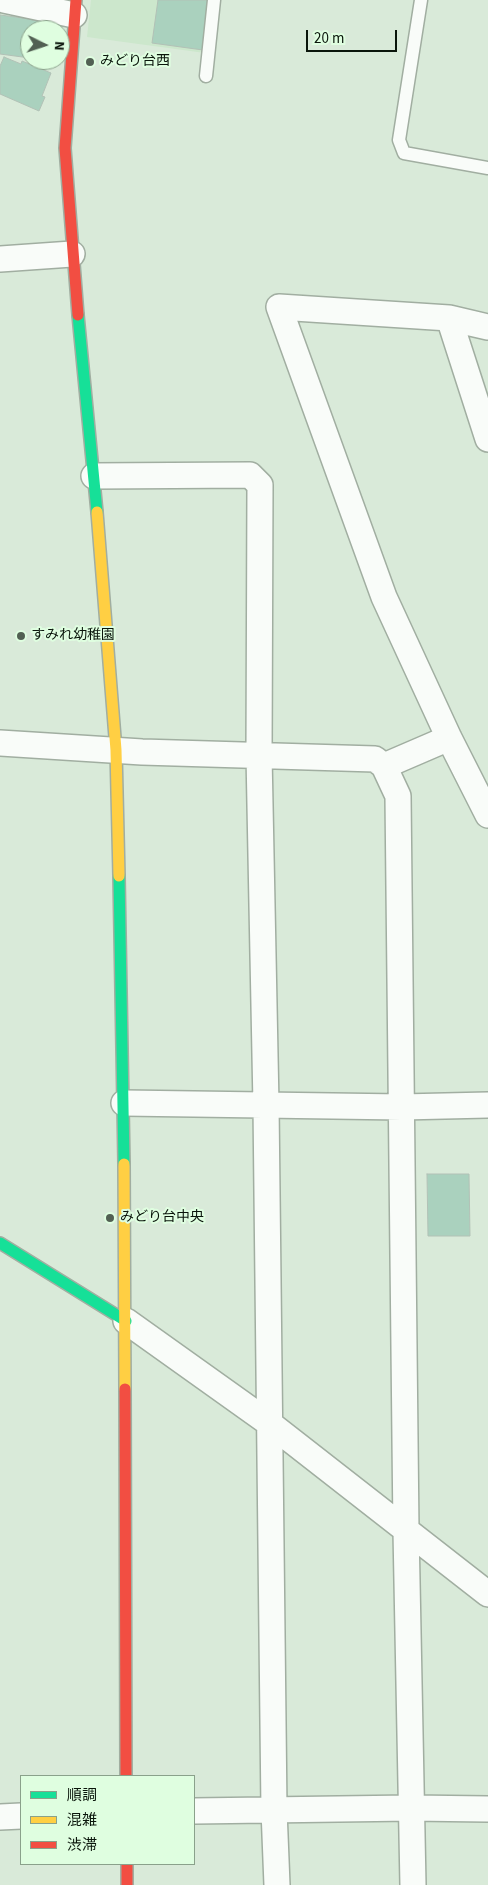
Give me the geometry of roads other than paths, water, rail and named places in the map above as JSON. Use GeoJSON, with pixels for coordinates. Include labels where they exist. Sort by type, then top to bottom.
{"type":"FeatureCollection","features":[{"type":"Feature","properties":{"kind":"street"},"geometry":{"type":"LineString","coordinates":[[4,0],[75,7],[65,148],[72,254],[94,476],[116,750],[124,1103],[126,1775]]}},
{"type":"Feature","properties":{"kind":"street"},"geometry":{"type":"LineString","coordinates":[[0,259],[72,254]]}},
{"type":"Feature","properties":{"kind":"street"},"geometry":{"type":"LineString","coordinates":[[488,327],[449,318],[279,307],[384,597],[449,738],[488,815]]}},
{"type":"Feature","properties":{"kind":"street"},"geometry":{"type":"LineString","coordinates":[[449,318],[488,439]]}},
{"type":"Feature","properties":{"kind":"street"},"geometry":{"type":"LineString","coordinates":[[94,476],[250,475],[260,485],[259,755],[266,1105],[274,1810],[277,1885]]}},
{"type":"Feature","properties":{"kind":"street"},"geometry":{"type":"LineString","coordinates":[[384,766],[449,738]]}},
{"type":"Feature","properties":{"kind":"street"},"geometry":{"type":"LineString","coordinates":[[0,743],[142,752],[375,759],[384,766],[398,796],[406,1531],[413,1885]]}},
{"type":"Feature","properties":{"kind":"street"},"geometry":{"type":"LineString","coordinates":[[124,1103],[402,1107],[488,1105]]}},
{"type":"Feature","properties":{"kind":"street"},"geometry":{"type":"LineString","coordinates":[[0,1244],[126,1321],[269,1423],[488,1594]]}},
{"type":"Feature","properties":{"kind":"street"},"geometry":{"type":"LineString","coordinates":[[195,1811],[411,1808],[488,1810]]}},
{"type":"Feature","properties":{"kind":"street"},"geometry":{"type":"LineString","coordinates":[[0,1817],[20,1816]]}},
{"type":"Feature","properties":{"kind":"street"},"geometry":{"type":"LineString","coordinates":[[127,1865],[127,1885]]}},
{"type":"Feature","properties":{"kind":"lane"},"geometry":{"type":"LineString","coordinates":[[206,76],[214,0]]}},
{"type":"Feature","properties":{"kind":"lane"},"geometry":{"type":"LineString","coordinates":[[421,0],[399,140],[404,153],[488,168]]}},
{"type":"Feature","properties":{"kind":"place","name":"みどり台西"},"geometry":{"type":"Point","coordinates":[90,62]}},
{"type":"Feature","properties":{"kind":"place","name":"すみれ幼稚園"},"geometry":{"type":"Point","coordinates":[21,636]}},
{"type":"Feature","properties":{"kind":"place","name":"みどり台中央"},"geometry":{"type":"Point","coordinates":[110,1218]}}]}
